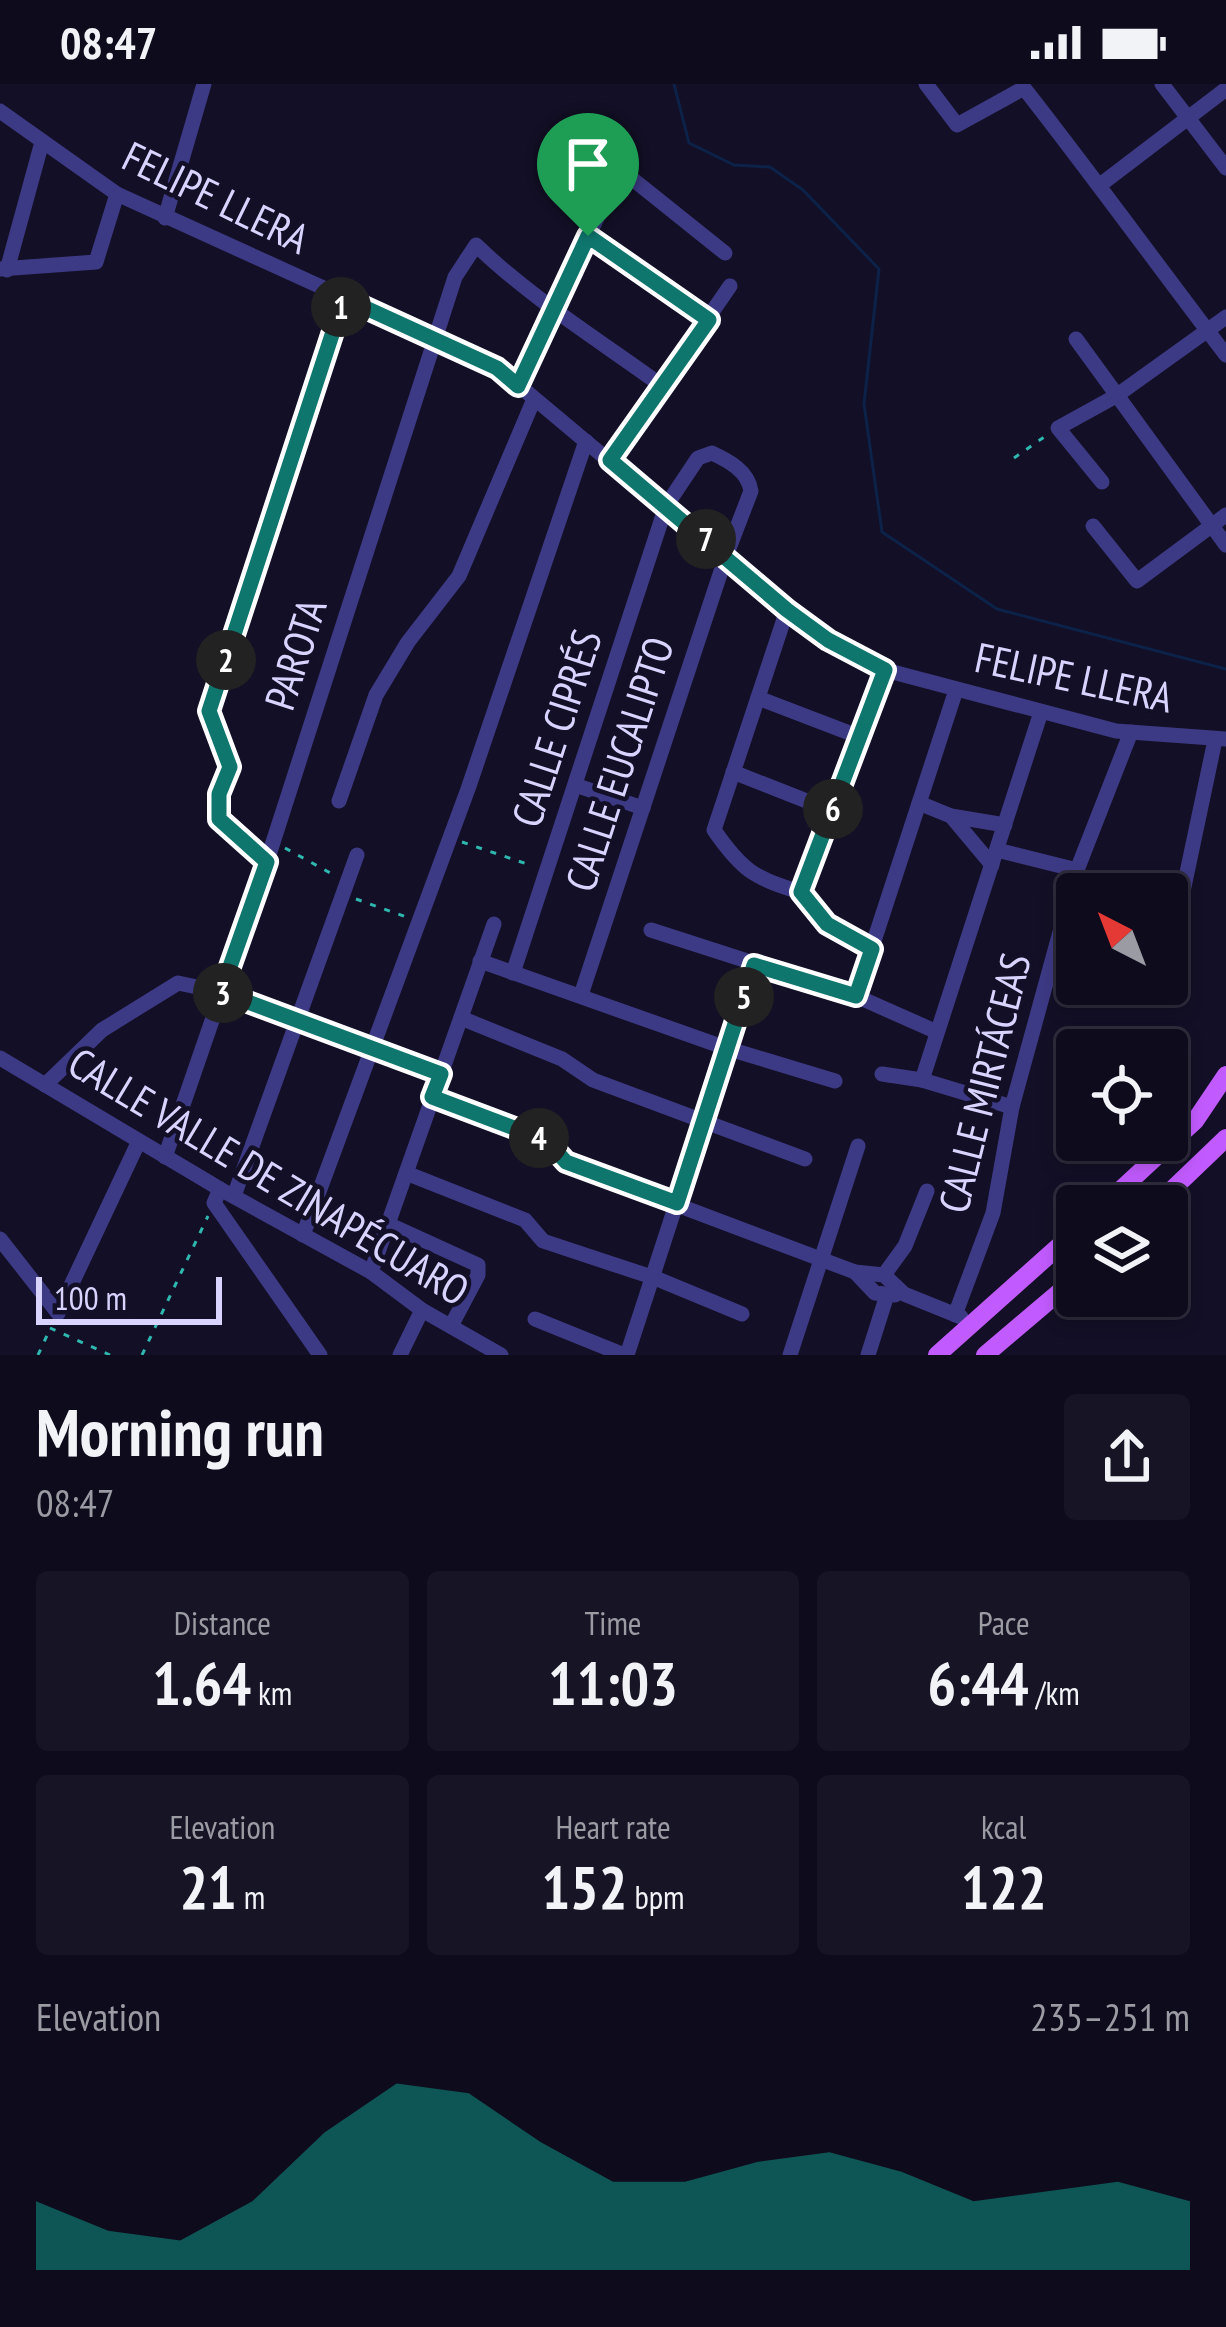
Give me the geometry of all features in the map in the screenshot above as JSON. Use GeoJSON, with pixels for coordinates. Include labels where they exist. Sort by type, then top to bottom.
{"type":"FeatureCollection","features":[{"type":"Feature","properties":{"kind":"main road"},"geometry":{"type":"LineString","coordinates":[[1126,1185],[1195,1121],[1226,1075]]}},
{"type":"Feature","properties":{"kind":"main road"},"geometry":{"type":"LineString","coordinates":[[1177,1185],[1226,1138]]}},
{"type":"Feature","properties":{"kind":"main road"},"geometry":{"type":"LineString","coordinates":[[937,1355],[1056,1249]]}},
{"type":"Feature","properties":{"kind":"main road"},"geometry":{"type":"LineString","coordinates":[[1046,1258],[1047,1278],[1056,1287]]}},
{"type":"Feature","properties":{"kind":"main road"},"geometry":{"type":"LineString","coordinates":[[1011,1290],[1028,1299],[1031,1317]]}},
{"type":"Feature","properties":{"kind":"main road"},"geometry":{"type":"LineString","coordinates":[[985,1355],[1056,1296]]}},
{"type":"Feature","properties":{"kind":"street"},"geometry":{"type":"LineString","coordinates":[[165,218],[204,84]]}},
{"type":"Feature","properties":{"kind":"street"},"geometry":{"type":"LineString","coordinates":[[926,84],[957,124],[1024,88],[1226,355]]}},
{"type":"Feature","properties":{"kind":"street"},"geometry":{"type":"LineString","coordinates":[[1162,84],[1187,118],[1220,147],[1226,169]]}},
{"type":"Feature","properties":{"kind":"street"},"geometry":{"type":"LineString","coordinates":[[1100,185],[1226,89]]}},
{"type":"Feature","properties":{"kind":"street","name":"FELIPE LLERA"},"geometry":{"type":"LineString","coordinates":[[0,111],[117,194],[497,368],[787,610],[828,640],[885,670],[1131,732],[1220,739]]}},
{"type":"Feature","properties":{"kind":"street"},"geometry":{"type":"LineString","coordinates":[[42,142],[4,269],[96,262],[117,194]]}},
{"type":"Feature","properties":{"kind":"street"},"geometry":{"type":"LineString","coordinates":[[518,386],[620,169],[725,253]]}},
{"type":"Feature","properties":{"kind":"street"},"geometry":{"type":"LineString","coordinates":[[588,236],[709,320]]}},
{"type":"Feature","properties":{"kind":"street","name":"PAROTA"},"geometry":{"type":"LineString","coordinates":[[164,1156],[267,862],[455,277],[476,245],[519,286],[555,307]]}},
{"type":"Feature","properties":{"kind":"street"},"geometry":{"type":"LineString","coordinates":[[610,460],[730,286]]}},
{"type":"Feature","properties":{"kind":"street"},"geometry":{"type":"LineString","coordinates":[[267,862],[219,819],[219,794],[230,767],[209,711],[344,298]]}},
{"type":"Feature","properties":{"kind":"street"},"geometry":{"type":"LineString","coordinates":[[555,307],[662,386]]}},
{"type":"Feature","properties":{"kind":"street"},"geometry":{"type":"LineString","coordinates":[[1102,482],[1058,428],[1116,396],[1226,317]]}},
{"type":"Feature","properties":{"kind":"street"},"geometry":{"type":"LineString","coordinates":[[1076,339],[1116,396],[1219,520],[1226,545]]}},
{"type":"Feature","properties":{"kind":"street"},"geometry":{"type":"LineString","coordinates":[[339,800],[376,695],[408,642],[460,576],[533,399]]}},
{"type":"Feature","properties":{"kind":"street"},"geometry":{"type":"LineString","coordinates":[[303,1235],[468,789],[586,442]]}},
{"type":"Feature","properties":{"kind":"street","name":"CALLE CIPRÉS"},"geometry":{"type":"LineString","coordinates":[[514,973],[666,506],[705,452],[733,464],[751,484],[726,556]]}},
{"type":"Feature","properties":{"kind":"street"},"geometry":{"type":"LineString","coordinates":[[1093,526],[1136,581],[1219,520]]}},
{"type":"Feature","properties":{"kind":"street","name":"CALLE EUCALIPTO"},"geometry":{"type":"LineString","coordinates":[[581,995],[726,556]]}},
{"type":"Feature","properties":{"kind":"street"},"geometry":{"type":"LineString","coordinates":[[787,610],[714,830],[736,863],[764,882],[801,892],[885,670]]}},
{"type":"Feature","properties":{"kind":"street"},"geometry":{"type":"LineString","coordinates":[[856,996],[956,690]]}},
{"type":"Feature","properties":{"kind":"street"},"geometry":{"type":"LineString","coordinates":[[758,698],[860,737]]}},
{"type":"Feature","properties":{"kind":"street"},"geometry":{"type":"LineString","coordinates":[[922,1080],[1040,712]]}},
{"type":"Feature","properties":{"kind":"street","name":"CALLE MIRTÁCEAS"},"geometry":{"type":"LineString","coordinates":[[955,1315],[993,1213],[1012,1107],[1077,869],[1131,732]]}},
{"type":"Feature","properties":{"kind":"street"},"geometry":{"type":"LineString","coordinates":[[1188,876],[1220,739]]}},
{"type":"Feature","properties":{"kind":"street"},"geometry":{"type":"LineString","coordinates":[[733,772],[832,811]]}},
{"type":"Feature","properties":{"kind":"street"},"geometry":{"type":"LineString","coordinates":[[575,784],[643,808]]}},
{"type":"Feature","properties":{"kind":"street"},"geometry":{"type":"LineString","coordinates":[[919,803],[952,816],[1005,825]]}},
{"type":"Feature","properties":{"kind":"street"},"geometry":{"type":"LineString","coordinates":[[952,816],[994,857],[1077,869]]}},
{"type":"Feature","properties":{"kind":"street"},"geometry":{"type":"LineString","coordinates":[[320,1355],[223,1196],[297,1020],[357,855]]}},
{"type":"Feature","properties":{"kind":"street"},"geometry":{"type":"LineString","coordinates":[[370,1272],[494,924]]}},
{"type":"Feature","properties":{"kind":"street"},"geometry":{"type":"LineString","coordinates":[[651,931],[856,996],[937,1032]]}},
{"type":"Feature","properties":{"kind":"street"},"geometry":{"type":"LineString","coordinates":[[480,962],[835,1081]]}},
{"type":"Feature","properties":{"kind":"street"},"geometry":{"type":"LineString","coordinates":[[536,1319],[625,1355],[655,1278],[754,965]]}},
{"type":"Feature","properties":{"kind":"street"},"geometry":{"type":"LineString","coordinates":[[45,1085],[102,1030],[170,985],[221,992],[441,1074]]}},
{"type":"Feature","properties":{"kind":"street"},"geometry":{"type":"LineString","coordinates":[[461,1018],[562,1059],[593,1080],[805,1159]]}},
{"type":"Feature","properties":{"kind":"street","name":"CALLE VALLE DE ZINAPÉCUARO"},"geometry":{"type":"LineString","coordinates":[[0,1058],[223,1196],[370,1272],[494,1353]]}},
{"type":"Feature","properties":{"kind":"street"},"geometry":{"type":"LineString","coordinates":[[882,1074],[922,1080],[1012,1107]]}},
{"type":"Feature","properties":{"kind":"street"},"geometry":{"type":"LineString","coordinates":[[432,1097],[546,1140],[566,1162],[822,1261],[884,1275]]}},
{"type":"Feature","properties":{"kind":"street"},"geometry":{"type":"LineString","coordinates":[[0,1239],[58,1312],[139,1141]]}},
{"type":"Feature","properties":{"kind":"street"},"geometry":{"type":"LineString","coordinates":[[790,1355],[859,1147]]}},
{"type":"Feature","properties":{"kind":"street"},"geometry":{"type":"LineString","coordinates":[[406,1173],[525,1220],[544,1241],[742,1313]]}},
{"type":"Feature","properties":{"kind":"street"},"geometry":{"type":"LineString","coordinates":[[884,1275],[904,1246],[927,1191]]}},
{"type":"Feature","properties":{"kind":"street"},"geometry":{"type":"LineString","coordinates":[[388,1224],[478,1265],[478,1275],[451,1326]]}},
{"type":"Feature","properties":{"kind":"street"},"geometry":{"type":"LineString","coordinates":[[855,1272],[875,1293],[896,1294],[975,1321]]}},
{"type":"Feature","properties":{"kind":"street"},"geometry":{"type":"LineString","coordinates":[[884,1275],[896,1294]]}},
{"type":"Feature","properties":{"kind":"street"},"geometry":{"type":"LineString","coordinates":[[868,1355],[896,1294]]}},
{"type":"Feature","properties":{"kind":"street"},"geometry":{"type":"LineString","coordinates":[[400,1355],[422,1310]]}},
{"type":"Feature","properties":{"kind":"path"},"geometry":{"type":"LineString","coordinates":[[1014,458],[1058,428]]}},
{"type":"Feature","properties":{"kind":"path"},"geometry":{"type":"LineString","coordinates":[[449,837],[547,871]]}},
{"type":"Feature","properties":{"kind":"path"},"geometry":{"type":"LineString","coordinates":[[273,841],[345,888],[417,922]]}},
{"type":"Feature","properties":{"kind":"path"},"geometry":{"type":"LineString","coordinates":[[801,892],[827,924],[872,949]]}},
{"type":"Feature","properties":{"kind":"path"},"geometry":{"type":"LineString","coordinates":[[142,1355],[223,1196]]}},
{"type":"Feature","properties":{"kind":"path"},"geometry":{"type":"LineString","coordinates":[[38,1355],[50,1328],[110,1355]]}},
{"type":"Feature","properties":{"kind":"waterway"},"geometry":{"type":"LineString","coordinates":[[674,84],[689,143],[734,165],[770,167],[803,190],[879,269],[864,404],[882,532],[997,609],[1226,669]]}},
{"type":"Feature","properties":{"kind":"route"},"geometry":{"type":"LineString","coordinates":[[588,236],[709,320],[610,460],[787,610],[828,640],[885,670],[801,892],[827,924],[872,949],[856,996],[754,965],[677,1203],[566,1162],[546,1140],[432,1097],[441,1074],[221,992],[267,862],[219,819],[219,794],[230,767],[209,711],[344,298],[497,368],[518,386],[588,236]]}}]}
